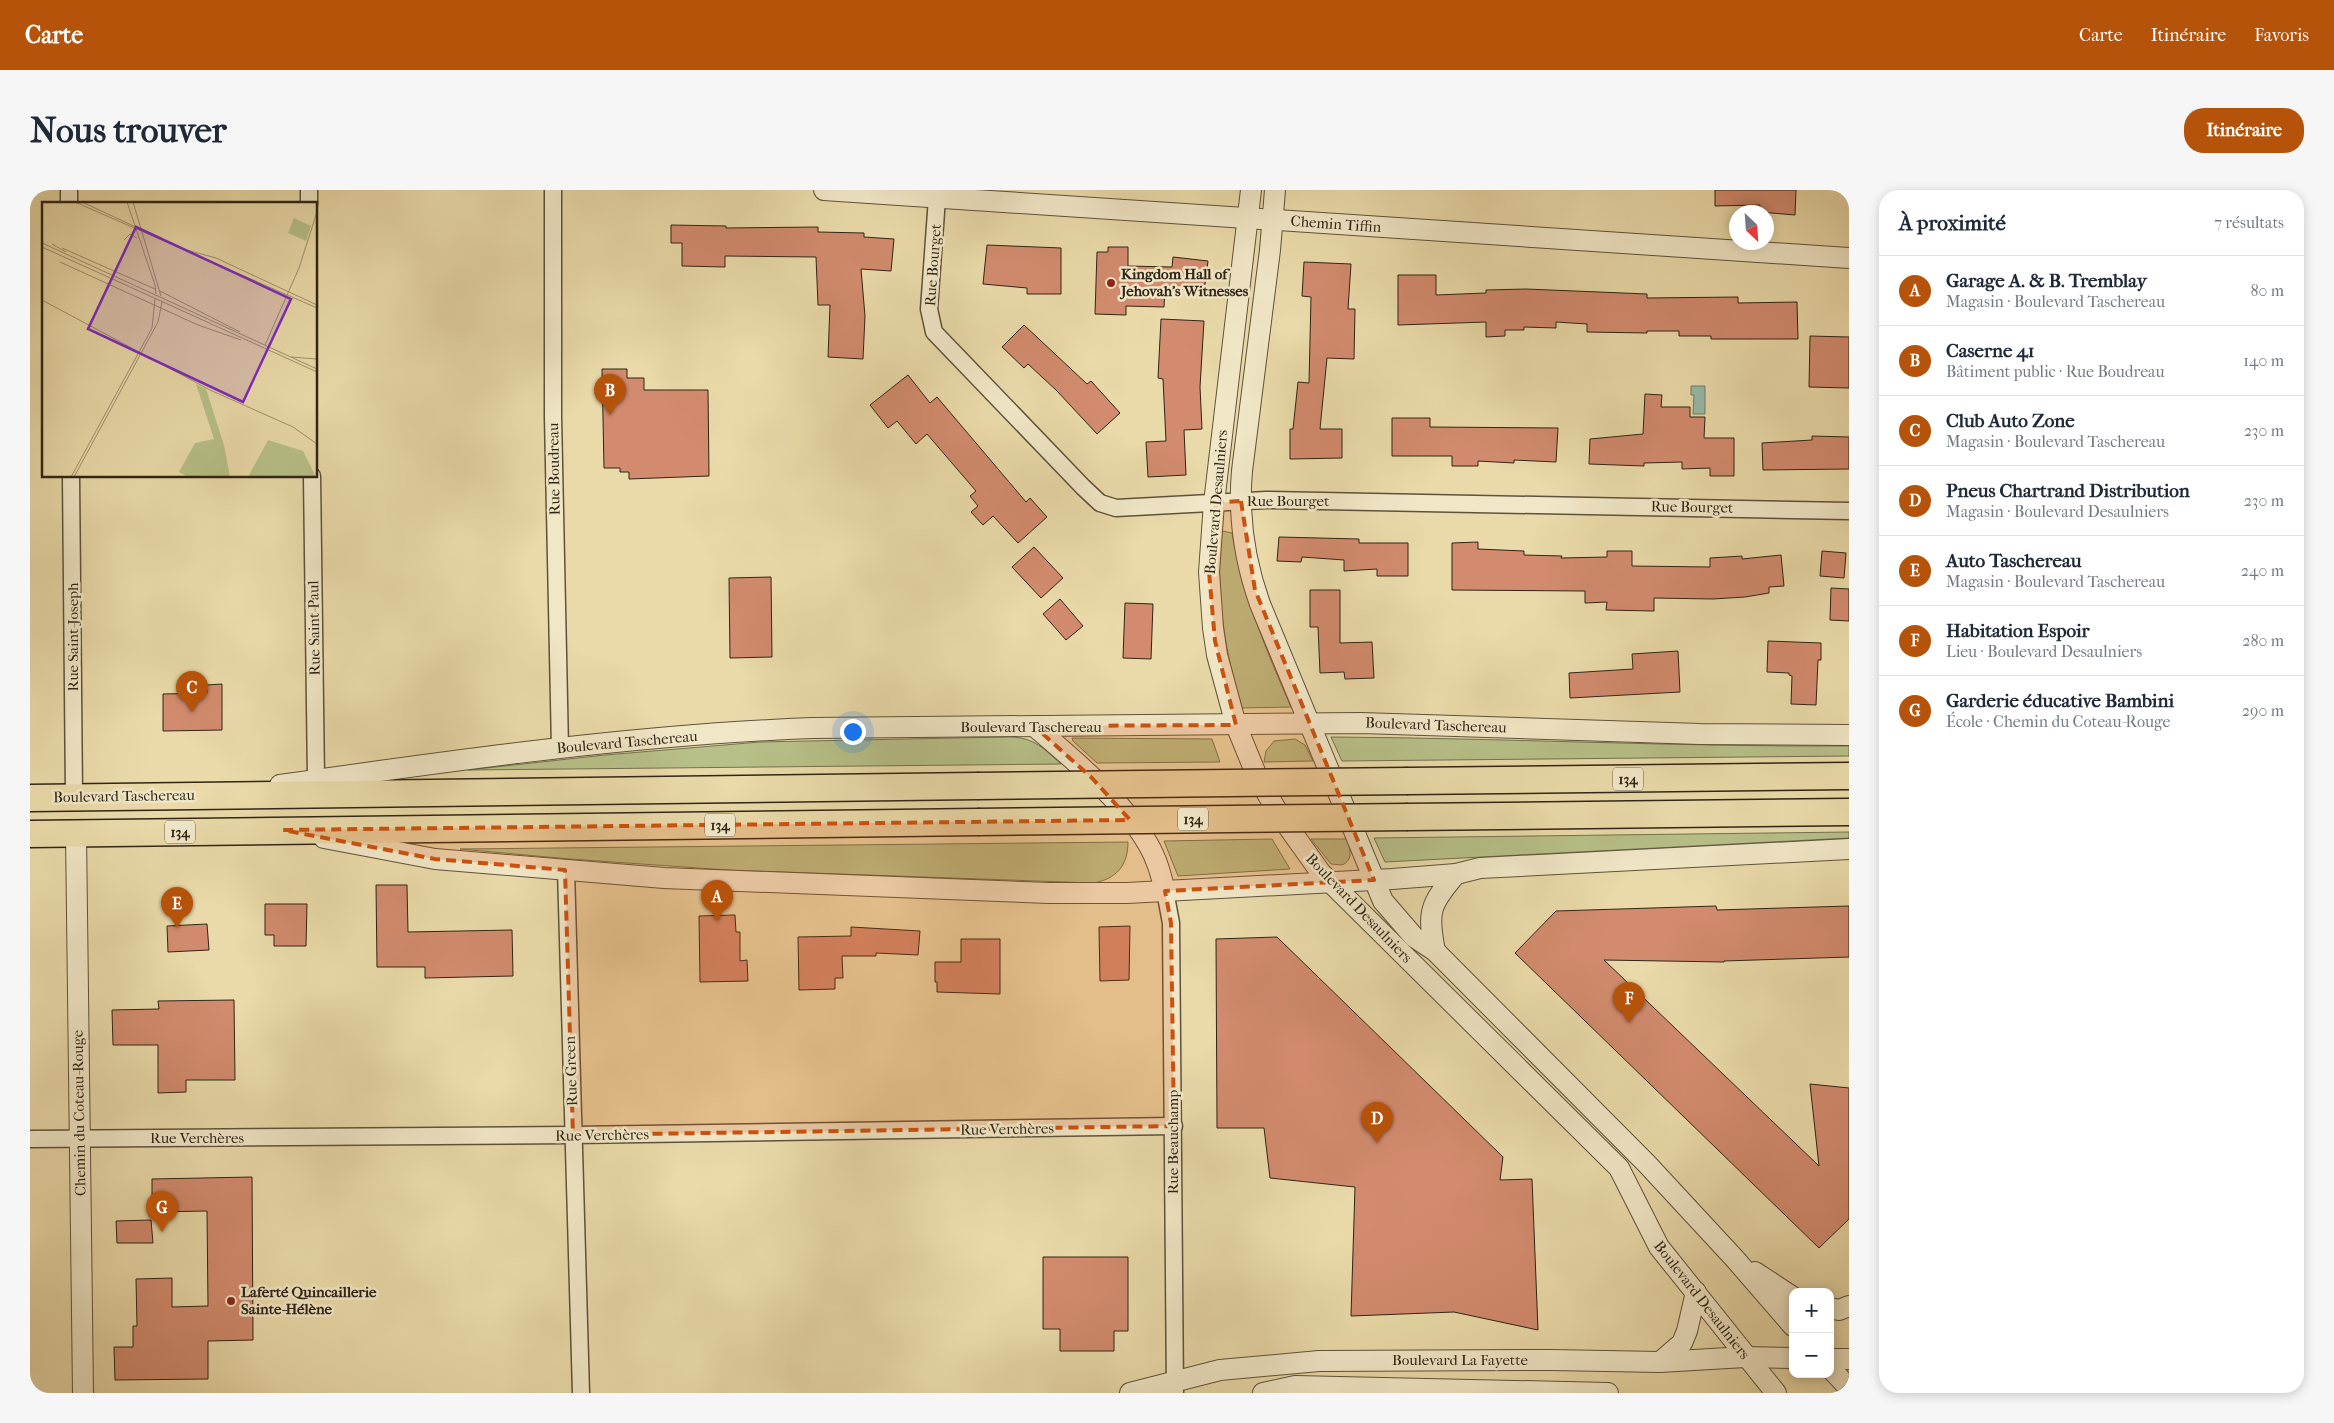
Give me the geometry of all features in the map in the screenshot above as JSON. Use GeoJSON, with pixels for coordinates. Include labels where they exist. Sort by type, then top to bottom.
{"type":"FeatureCollection","features":[{"type":"Feature","properties":{"kind":"highway","name":"Boulevard Taschereau"},"geometry":{"type":"LineString","coordinates":[[30,798],[218,794],[1849,776]]}},
{"type":"Feature","properties":{"kind":"highway","name":"134"},"geometry":{"type":"LineString","coordinates":[[30,834],[1849,812]]}},
{"type":"Feature","properties":{"kind":"street","name":"Rue Boudreau"},"geometry":{"type":"LineString","coordinates":[[553,190],[554,435],[560,748]]}},
{"type":"Feature","properties":{"kind":"street","name":"Chemin Tiffin"},"geometry":{"type":"LineString","coordinates":[[824,190],[1849,258]]}},
{"type":"Feature","properties":{"kind":"street","name":"Boulevard Desaulniers"},"geometry":{"type":"LineString","coordinates":[[1251,190],[1214,503],[1209,572],[1213,628],[1219,664],[1236,725],[1256,774],[1277,811],[1309,858],[1330,882],[1619,1168],[1659,1247],[1776,1393]]}},
{"type":"Feature","properties":{"kind":"street","name":"Boulevard Desaulniers"},"geometry":{"type":"LineString","coordinates":[[1275,190],[1273,220],[1242,471],[1241,501],[1246,555],[1255,590],[1382,901],[1414,937],[1435,951],[1647,1164],[1789,1321]]}},
{"type":"Feature","properties":{"kind":"street","name":"Rue Bourget"},"geometry":{"type":"LineString","coordinates":[[937,198],[930,315],[934,332],[1100,503],[1116,508],[1266,500],[1849,511]]}},
{"type":"Feature","properties":{"kind":"street","name":"Rue Saint-Joseph"},"geometry":{"type":"LineString","coordinates":[[71,478],[74,797]]}},
{"type":"Feature","properties":{"kind":"street","name":"Rue Saint-Paul"},"geometry":{"type":"LineString","coordinates":[[312,478],[316,780]]}},
{"type":"Feature","properties":{"kind":"street","name":"Boulevard Taschereau"},"geometry":{"type":"LineString","coordinates":[[218,794],[450,760],[560,748],[788,729],[1361,723],[1700,734],[1849,735]]}},
{"type":"Feature","properties":{"kind":"street"},"geometry":{"type":"LineString","coordinates":[[1034,726],[1092,778],[1140,832],[1152,853],[1165,891]]}},
{"type":"Feature","properties":{"kind":"street"},"geometry":{"type":"LineString","coordinates":[[283,830],[435,859],[566,870],[664,878],[793,885],[1049,893],[1165,891],[1374,880],[1456,874],[1480,868],[1849,849]]}},
{"type":"Feature","properties":{"kind":"street","name":"Chemin du Coteau-Rouge"},"geometry":{"type":"LineString","coordinates":[[76,834],[83,1393]]}},
{"type":"Feature","properties":{"kind":"street","name":"Rue Green"},"geometry":{"type":"LineString","coordinates":[[566,870],[581,1393]]}},
{"type":"Feature","properties":{"kind":"street"},"geometry":{"type":"LineString","coordinates":[[1435,951],[1430,926],[1432,912],[1439,895],[1456,874]]}},
{"type":"Feature","properties":{"kind":"street","name":"Rue Beauchamp"},"geometry":{"type":"LineString","coordinates":[[1165,891],[1171,923],[1176,1388]]}},
{"type":"Feature","properties":{"kind":"street","name":"Rue Verchères"},"geometry":{"type":"LineString","coordinates":[[30,1139],[573,1135],[1174,1126]]}},
{"type":"Feature","properties":{"kind":"street"},"geometry":{"type":"LineString","coordinates":[[1734,1259],[1789,1294]]}},
{"type":"Feature","properties":{"kind":"street"},"geometry":{"type":"LineString","coordinates":[[1660,1362],[1682,1342],[1687,1331],[1696,1292]]}},
{"type":"Feature","properties":{"kind":"street"},"geometry":{"type":"LineString","coordinates":[[1834,1309],[1839,1310],[1849,1306]]}},
{"type":"Feature","properties":{"kind":"street","name":"Boulevard La Fayette"},"geometry":{"type":"LineString","coordinates":[[1130,1393],[1176,1388],[1220,1370],[1319,1361],[1551,1360],[1660,1362],[1746,1357],[1789,1358]]}},
{"type":"Feature","properties":{"kind":"street"},"geometry":{"type":"LineString","coordinates":[[1834,1358],[1849,1359]]}},
{"type":"Feature","properties":{"kind":"street"},"geometry":{"type":"LineString","coordinates":[[1834,1372],[1849,1388]]}},
{"type":"Feature","properties":{"kind":"street","name":"Boulevard La Fayette"},"geometry":{"type":"LineString","coordinates":[[1263,1393],[1296,1386],[1608,1393]]}},
{"type":"Feature","properties":{"kind":"highlighted area"},"geometry":{"type":"Polygon","coordinates":[[[1241,501],[1255,590],[1374,880],[1165,891],[1171,923],[1174,1126],[573,1135],[565,870],[435,859],[283,830],[1130,820],[1092,778],[1034,726],[1236,725],[1215,641],[1209,572],[1214,503],[1241,501]]]}},
{"type":"Feature","properties":{"kind":"green space"},"geometry":{"type":"Polygon","coordinates":[[[1223,531],[1232,533],[1249,600],[1264,643],[1291,707],[1242,708],[1230,665],[1223,621],[1220,555],[1221,533],[1223,531]]]}},
{"type":"Feature","properties":{"kind":"green space"},"geometry":{"type":"Polygon","coordinates":[[[1014,737],[1036,743],[1061,764],[468,770],[605,755],[760,742],[1014,737]]]}},
{"type":"Feature","properties":{"kind":"green space"},"geometry":{"type":"Polygon","coordinates":[[[1331,737],[1849,746],[1849,756],[1342,761],[1331,737]]]}},
{"type":"Feature","properties":{"kind":"green space"},"geometry":{"type":"Polygon","coordinates":[[[1072,738],[1212,739],[1220,762],[1097,763],[1072,738]]]}},
{"type":"Feature","properties":{"kind":"green space"},"geometry":{"type":"Polygon","coordinates":[[[1295,739],[1305,745],[1313,761],[1264,762],[1266,751],[1274,741],[1295,739]]]}},
{"type":"Feature","properties":{"kind":"green space"},"geometry":{"type":"Polygon","coordinates":[[[1849,832],[1849,838],[1385,862],[1374,838],[1849,832]]]}},
{"type":"Feature","properties":{"kind":"green space"},"geometry":{"type":"Polygon","coordinates":[[[1272,839],[1290,869],[1178,876],[1164,841],[1272,839]]]}},
{"type":"Feature","properties":{"kind":"green space"},"geometry":{"type":"Polygon","coordinates":[[[1311,839],[1347,839],[1350,857],[1342,865],[1331,864],[1311,839]]]}},
{"type":"Feature","properties":{"kind":"green space"},"geometry":{"type":"Polygon","coordinates":[[[1128,842],[1126,858],[1120,870],[1109,878],[1093,883],[727,870],[460,849],[1128,842]]]}},
{"type":"Feature","properties":{"kind":"shaded area"},"geometry":{"type":"Polygon","coordinates":[[[1691,386],[1705,386],[1705,414],[1693,414],[1694,395],[1691,395],[1691,386]]]}},
{"type":"Feature","properties":{"kind":"building"},"geometry":{"type":"Polygon","coordinates":[[[1715,190],[1796,190],[1795,215],[1774,213],[1774,205],[1715,206],[1715,190]]]}},
{"type":"Feature","properties":{"kind":"building"},"geometry":{"type":"Polygon","coordinates":[[[671,225],[726,226],[726,228],[818,227],[818,232],[864,233],[864,237],[894,239],[891,271],[861,269],[865,316],[863,359],[828,357],[830,305],[818,305],[816,257],[725,256],[725,267],[682,266],[682,243],[671,243],[671,225]]]}},
{"type":"Feature","properties":{"kind":"building"},"geometry":{"type":"Polygon","coordinates":[[[987,245],[1061,248],[1061,294],[1027,294],[1027,288],[983,284],[987,245]]]}},
{"type":"Feature","properties":{"kind":"building"},"geometry":{"type":"Polygon","coordinates":[[[1108,247],[1128,247],[1128,266],[1172,267],[1173,257],[1208,261],[1204,292],[1165,287],[1164,307],[1126,306],[1126,315],[1095,314],[1097,252],[1108,252],[1108,247]]]}},
{"type":"Feature","properties":{"kind":"building"},"geometry":{"type":"Polygon","coordinates":[[[1304,262],[1351,264],[1348,309],[1355,309],[1354,359],[1327,358],[1320,429],[1342,429],[1342,458],[1290,459],[1290,429],[1293,429],[1298,382],[1309,383],[1311,297],[1302,296],[1304,262]]]}},
{"type":"Feature","properties":{"kind":"building"},"geometry":{"type":"Polygon","coordinates":[[[1398,275],[1436,275],[1436,295],[1486,293],[1486,290],[1526,289],[1647,294],[1647,298],[1738,297],[1738,303],[1797,302],[1798,339],[1711,339],[1711,336],[1679,336],[1679,331],[1647,331],[1647,333],[1587,332],[1587,324],[1556,322],[1556,328],[1524,327],[1524,330],[1505,330],[1505,336],[1486,337],[1486,322],[1398,325],[1398,275]]]}},
{"type":"Feature","properties":{"kind":"building"},"geometry":{"type":"Polygon","coordinates":[[[1161,319],[1204,321],[1200,387],[1202,429],[1184,430],[1186,475],[1148,477],[1146,442],[1166,441],[1163,379],[1158,378],[1161,319]]]}},
{"type":"Feature","properties":{"kind":"building"},"geometry":{"type":"Polygon","coordinates":[[[1024,325],[1087,384],[1091,381],[1120,413],[1097,434],[1057,391],[1028,364],[1024,368],[1002,347],[1024,325]]]}},
{"type":"Feature","properties":{"kind":"building"},"geometry":{"type":"Polygon","coordinates":[[[1810,336],[1849,337],[1849,388],[1809,387],[1810,336]]]}},
{"type":"Feature","properties":{"kind":"building"},"geometry":{"type":"Polygon","coordinates":[[[602,369],[627,369],[627,378],[644,378],[644,390],[708,390],[709,476],[629,479],[629,472],[620,472],[620,468],[604,468],[602,369]]]}},
{"type":"Feature","properties":{"kind":"building"},"geometry":{"type":"Polygon","coordinates":[[[908,375],[930,403],[937,397],[1026,502],[1030,498],[1047,517],[1018,543],[993,516],[983,525],[971,512],[978,506],[970,496],[976,491],[927,434],[916,444],[897,421],[888,428],[870,405],[908,375]]]}},
{"type":"Feature","properties":{"kind":"building"},"geometry":{"type":"Polygon","coordinates":[[[1645,394],[1662,395],[1661,407],[1690,407],[1690,417],[1705,417],[1704,438],[1734,438],[1734,476],[1710,476],[1710,468],[1682,469],[1682,462],[1644,463],[1644,466],[1589,464],[1590,439],[1643,434],[1645,394]]]}},
{"type":"Feature","properties":{"kind":"building"},"geometry":{"type":"Polygon","coordinates":[[[1392,418],[1430,418],[1430,427],[1558,428],[1556,462],[1514,460],[1514,463],[1478,461],[1478,466],[1452,466],[1452,456],[1392,456],[1392,418]]]}},
{"type":"Feature","properties":{"kind":"building"},"geometry":{"type":"Polygon","coordinates":[[[1812,436],[1849,437],[1849,469],[1763,470],[1762,443],[1812,440],[1812,436]]]}},
{"type":"Feature","properties":{"kind":"building"},"geometry":{"type":"Polygon","coordinates":[[[1279,537],[1359,539],[1359,543],[1408,543],[1408,576],[1377,576],[1377,569],[1344,571],[1344,560],[1302,557],[1301,562],[1277,561],[1279,537]]]}},
{"type":"Feature","properties":{"kind":"building"},"geometry":{"type":"Polygon","coordinates":[[[1478,542],[1478,549],[1524,551],[1524,555],[1562,556],[1561,558],[1607,557],[1607,551],[1632,551],[1632,566],[1710,567],[1710,558],[1742,556],[1742,559],[1781,555],[1784,586],[1769,587],[1769,593],[1745,597],[1713,599],[1654,598],[1654,611],[1606,610],[1607,602],[1585,603],[1585,591],[1452,590],[1452,543],[1478,542]]]}},
{"type":"Feature","properties":{"kind":"building"},"geometry":{"type":"Polygon","coordinates":[[[1034,547],[1063,578],[1041,598],[1012,567],[1034,547]]]}},
{"type":"Feature","properties":{"kind":"building"},"geometry":{"type":"Polygon","coordinates":[[[1822,551],[1846,553],[1844,578],[1820,576],[1822,551]]]}},
{"type":"Feature","properties":{"kind":"building"},"geometry":{"type":"Polygon","coordinates":[[[771,577],[772,657],[730,658],[729,578],[771,577]]]}},
{"type":"Feature","properties":{"kind":"building"},"geometry":{"type":"Polygon","coordinates":[[[1831,588],[1849,589],[1849,621],[1830,620],[1831,588]]]}},
{"type":"Feature","properties":{"kind":"building"},"geometry":{"type":"Polygon","coordinates":[[[1310,590],[1340,590],[1340,643],[1372,642],[1374,678],[1345,679],[1344,672],[1320,673],[1318,627],[1310,627],[1310,590]]]}},
{"type":"Feature","properties":{"kind":"building"},"geometry":{"type":"Polygon","coordinates":[[[1060,599],[1083,626],[1066,640],[1043,614],[1060,599]]]}},
{"type":"Feature","properties":{"kind":"building"},"geometry":{"type":"Polygon","coordinates":[[[1125,603],[1153,604],[1151,659],[1123,658],[1125,603]]]}},
{"type":"Feature","properties":{"kind":"building"},"geometry":{"type":"Polygon","coordinates":[[[1768,641],[1821,643],[1821,660],[1818,660],[1816,705],[1791,704],[1792,676],[1789,673],[1767,672],[1768,641]]]}},
{"type":"Feature","properties":{"kind":"building"},"geometry":{"type":"Polygon","coordinates":[[[1678,651],[1680,692],[1570,698],[1569,673],[1633,669],[1632,654],[1678,651]]]}},
{"type":"Feature","properties":{"kind":"building"},"geometry":{"type":"Polygon","coordinates":[[[222,684],[222,730],[163,731],[163,694],[207,693],[207,685],[222,684]]]}},
{"type":"Feature","properties":{"kind":"building"},"geometry":{"type":"Polygon","coordinates":[[[376,885],[407,885],[408,932],[512,930],[513,976],[425,978],[425,967],[377,967],[376,885]]]}},
{"type":"Feature","properties":{"kind":"building"},"geometry":{"type":"Polygon","coordinates":[[[265,904],[307,904],[306,946],[274,946],[274,935],[265,935],[265,904]]]}},
{"type":"Feature","properties":{"kind":"building"},"geometry":{"type":"Polygon","coordinates":[[[1716,906],[1717,910],[1849,906],[1849,957],[1724,962],[1604,960],[1819,1166],[1810,1084],[1849,1088],[1849,1219],[1819,1248],[1515,953],[1556,911],[1716,906]]]}},
{"type":"Feature","properties":{"kind":"building"},"geometry":{"type":"Polygon","coordinates":[[[735,915],[736,932],[740,932],[740,961],[747,960],[748,981],[700,982],[699,916],[735,915]]]}},
{"type":"Feature","properties":{"kind":"building"},"geometry":{"type":"Polygon","coordinates":[[[207,924],[209,950],[168,952],[167,926],[207,924]]]}},
{"type":"Feature","properties":{"kind":"building"},"geometry":{"type":"Polygon","coordinates":[[[1130,926],[1129,980],[1100,981],[1099,927],[1130,926]]]}},
{"type":"Feature","properties":{"kind":"building"},"geometry":{"type":"Polygon","coordinates":[[[851,927],[920,931],[918,955],[876,953],[876,956],[842,956],[843,978],[835,978],[835,989],[799,990],[798,937],[851,936],[851,927]]]}},
{"type":"Feature","properties":{"kind":"building"},"geometry":{"type":"Polygon","coordinates":[[[1277,937],[1503,1157],[1500,1180],[1532,1179],[1538,1330],[1454,1312],[1351,1316],[1355,1187],[1270,1178],[1264,1128],[1217,1128],[1216,939],[1277,937]]]}},
{"type":"Feature","properties":{"kind":"building"},"geometry":{"type":"Polygon","coordinates":[[[961,939],[1000,939],[1000,994],[937,992],[935,962],[961,962],[961,939]]]}},
{"type":"Feature","properties":{"kind":"building"},"geometry":{"type":"Polygon","coordinates":[[[234,1000],[235,1080],[186,1080],[186,1092],[158,1093],[158,1045],[113,1045],[112,1010],[159,1009],[158,1001],[234,1000]]]}},
{"type":"Feature","properties":{"kind":"building","name":"Laferté Quincaillerie Sainte-Hélène"},"geometry":{"type":"Polygon","coordinates":[[[252,1177],[253,1340],[208,1341],[208,1379],[115,1380],[114,1347],[133,1347],[133,1326],[137,1326],[136,1279],[172,1278],[172,1307],[208,1306],[207,1211],[152,1212],[152,1179],[252,1177]]]}},
{"type":"Feature","properties":{"kind":"building"},"geometry":{"type":"Polygon","coordinates":[[[151,1220],[153,1243],[117,1243],[116,1221],[151,1220]]]}},
{"type":"Feature","properties":{"kind":"building"},"geometry":{"type":"Polygon","coordinates":[[[1043,1257],[1128,1257],[1128,1331],[1114,1331],[1114,1351],[1060,1351],[1060,1329],[1043,1329],[1043,1257]]]}},
{"type":"Feature","properties":{"kind":"place","name":"Kingdom Hall of Jehovah's Witnesses"},"geometry":{"type":"Point","coordinates":[1111,283]}},
{"type":"Feature","properties":{"kind":"place","name":"Caserne 41"},"geometry":{"type":"Point","coordinates":[610,415]}},
{"type":"Feature","properties":{"kind":"place","name":"Club Auto Zone"},"geometry":{"type":"Point","coordinates":[192,712]}},
{"type":"Feature","properties":{"kind":"place","name":"Garage A. & B. Tremblay"},"geometry":{"type":"Point","coordinates":[717,921]}},
{"type":"Feature","properties":{"kind":"place","name":"Auto Taschereau"},"geometry":{"type":"Point","coordinates":[177,928]}},
{"type":"Feature","properties":{"kind":"place","name":"Habitation Espoir"},"geometry":{"type":"Point","coordinates":[1629,1023]}},
{"type":"Feature","properties":{"kind":"place","name":"Pneus Chartrand Distribution"},"geometry":{"type":"Point","coordinates":[1377,1143]}},
{"type":"Feature","properties":{"kind":"place","name":"Garderie éducative Bambini"},"geometry":{"type":"Point","coordinates":[162,1232]}},
{"type":"Feature","properties":{"kind":"place","name":"Laferté Quincaillerie Sainte-Hélène"},"geometry":{"type":"Point","coordinates":[231,1301]}}]}
